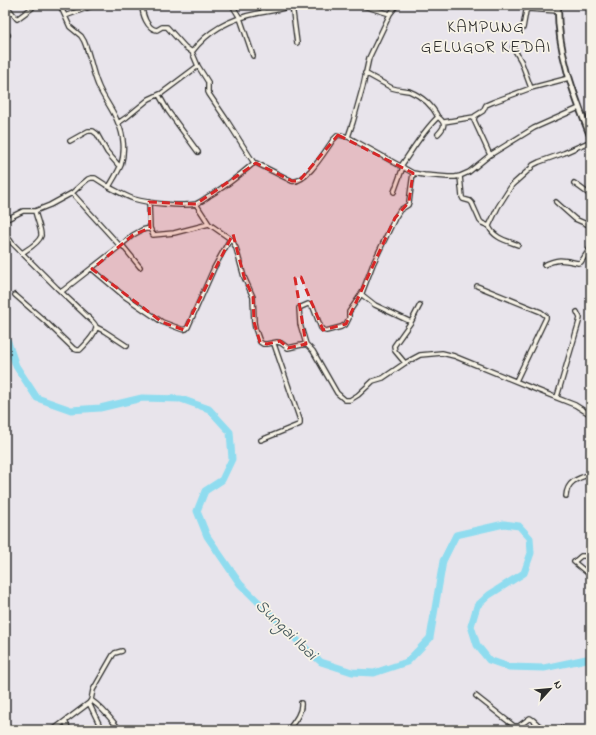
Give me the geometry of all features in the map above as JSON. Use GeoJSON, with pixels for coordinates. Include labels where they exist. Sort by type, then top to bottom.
{"type":"FeatureCollection","features":[{"type":"Feature","properties":{"kind":"main road"},"geometry":{"type":"LineString","coordinates":[[558,5],[558,28],[562,50],[569,78],[591,138]]}},
{"type":"Feature","properties":{"kind":"street"},"geometry":{"type":"LineString","coordinates":[[6,5],[17,19],[32,8]]}},
{"type":"Feature","properties":{"kind":"street"},"geometry":{"type":"LineString","coordinates":[[60,5],[70,27],[81,36],[84,41],[98,86],[118,122],[122,136],[122,162],[109,186]]}},
{"type":"Feature","properties":{"kind":"street"},"geometry":{"type":"LineString","coordinates":[[65,16],[95,5]]}},
{"type":"Feature","properties":{"kind":"street"},"geometry":{"type":"LineString","coordinates":[[142,5],[143,14],[153,30],[167,27],[185,47],[192,52],[198,66],[208,82],[209,94],[254,163],[295,182],[304,178],[311,171],[330,143],[340,135],[348,137],[414,173],[448,177],[460,176],[469,172],[490,155],[534,128],[579,108]]}},
{"type":"Feature","properties":{"kind":"street"},"geometry":{"type":"LineString","coordinates":[[232,5],[240,18],[254,56]]}},
{"type":"Feature","properties":{"kind":"street"},"geometry":{"type":"LineString","coordinates":[[263,5],[263,12]]}},
{"type":"Feature","properties":{"kind":"street"},"geometry":{"type":"LineString","coordinates":[[192,52],[210,34],[223,25],[240,18],[286,8],[292,5],[297,43]]}},
{"type":"Feature","properties":{"kind":"street"},"geometry":{"type":"LineString","coordinates":[[360,5],[390,14]]}},
{"type":"Feature","properties":{"kind":"street"},"geometry":{"type":"LineString","coordinates":[[348,137],[363,86],[369,58],[390,14],[397,5]]}},
{"type":"Feature","properties":{"kind":"street"},"geometry":{"type":"LineString","coordinates":[[523,28],[526,11],[528,9],[558,11]]}},
{"type":"Feature","properties":{"kind":"street"},"geometry":{"type":"LineString","coordinates":[[514,47],[531,88]]}},
{"type":"Feature","properties":{"kind":"street"},"geometry":{"type":"LineString","coordinates":[[118,122],[127,117],[148,99],[159,95],[198,66]]}},
{"type":"Feature","properties":{"kind":"street"},"geometry":{"type":"LineString","coordinates":[[366,73],[396,90],[409,92],[428,102],[438,117],[444,122],[474,118],[489,104],[531,88],[569,78]]}},
{"type":"Feature","properties":{"kind":"street"},"geometry":{"type":"LineString","coordinates":[[159,95],[168,111],[198,152]]}},
{"type":"Feature","properties":{"kind":"street"},"geometry":{"type":"LineString","coordinates":[[394,192],[402,166],[420,137],[438,117]]}},
{"type":"Feature","properties":{"kind":"street"},"geometry":{"type":"LineString","coordinates":[[474,118],[490,155]]}},
{"type":"Feature","properties":{"kind":"street"},"geometry":{"type":"LineString","coordinates":[[438,134],[443,130],[444,122]]}},
{"type":"Feature","properties":{"kind":"street"},"geometry":{"type":"LineString","coordinates":[[70,141],[88,131],[93,131],[97,134],[107,152],[120,167]]}},
{"type":"Feature","properties":{"kind":"street"},"geometry":{"type":"LineString","coordinates":[[489,226],[498,206],[512,186],[533,165],[591,141]]}},
{"type":"Feature","properties":{"kind":"street"},"geometry":{"type":"LineString","coordinates":[[5,220],[23,211],[35,211],[50,205],[72,193],[91,178],[94,178],[128,196],[140,200],[174,205],[196,204],[230,183],[254,163]]}},
{"type":"Feature","properties":{"kind":"street"},"geometry":{"type":"LineString","coordinates":[[414,173],[408,205],[400,210],[395,218],[373,264],[361,294],[349,312],[349,318],[346,324],[326,331],[323,330],[311,305],[308,304],[299,308],[300,324],[306,344],[313,352],[337,393],[345,400],[350,400],[358,395],[373,381],[383,378],[420,355],[442,353],[557,397],[575,405],[591,415]]}},
{"type":"Feature","properties":{"kind":"street"},"geometry":{"type":"LineString","coordinates":[[460,176],[462,197],[463,199],[472,203],[480,221],[489,226],[490,230],[495,235],[518,246]]}},
{"type":"Feature","properties":{"kind":"street"},"geometry":{"type":"LineString","coordinates":[[574,183],[591,194]]}},
{"type":"Feature","properties":{"kind":"street"},"geometry":{"type":"LineString","coordinates":[[72,193],[140,267]]}},
{"type":"Feature","properties":{"kind":"street"},"geometry":{"type":"LineString","coordinates":[[149,202],[150,228],[153,234],[174,234],[209,224]]}},
{"type":"Feature","properties":{"kind":"street"},"geometry":{"type":"LineString","coordinates":[[556,202],[575,219],[591,226]]}},
{"type":"Feature","properties":{"kind":"street"},"geometry":{"type":"LineString","coordinates":[[196,204],[209,224],[234,243],[244,277],[253,297],[254,322],[259,339],[263,344],[274,344],[278,342],[282,343],[288,348],[306,344]]}},
{"type":"Feature","properties":{"kind":"street"},"geometry":{"type":"LineString","coordinates":[[22,253],[40,237],[35,211]]}},
{"type":"Feature","properties":{"kind":"street"},"geometry":{"type":"LineString","coordinates":[[61,292],[137,233],[150,228]]}},
{"type":"Feature","properties":{"kind":"street"},"geometry":{"type":"LineString","coordinates":[[5,233],[12,243],[92,321],[96,327],[104,330],[127,346]]}},
{"type":"Feature","properties":{"kind":"street"},"geometry":{"type":"LineString","coordinates":[[92,269],[124,296],[162,322],[184,330],[187,329],[214,268],[230,239]]}},
{"type":"Feature","properties":{"kind":"street"},"geometry":{"type":"LineString","coordinates":[[544,265],[558,260],[578,263],[581,262],[591,247]]}},
{"type":"Feature","properties":{"kind":"street"},"geometry":{"type":"LineString","coordinates":[[477,286],[541,312],[546,316],[516,381]]}},
{"type":"Feature","properties":{"kind":"street"},"geometry":{"type":"LineString","coordinates":[[361,294],[375,305],[411,322]]}},
{"type":"Feature","properties":{"kind":"street"},"geometry":{"type":"LineString","coordinates":[[15,295],[74,349],[80,350],[91,338],[96,327]]}},
{"type":"Feature","properties":{"kind":"street"},"geometry":{"type":"LineString","coordinates":[[405,363],[394,348],[420,305]]}},
{"type":"Feature","properties":{"kind":"street"},"geometry":{"type":"LineString","coordinates":[[557,397],[580,318],[577,312]]}},
{"type":"Feature","properties":{"kind":"street"},"geometry":{"type":"LineString","coordinates":[[261,440],[300,424],[274,344]]}},
{"type":"Feature","properties":{"kind":"street"},"geometry":{"type":"LineString","coordinates":[[566,496],[568,488],[575,480],[591,474]]}},
{"type":"Feature","properties":{"kind":"street"},"geometry":{"type":"LineString","coordinates":[[591,556],[581,556],[574,562],[591,576]]}},
{"type":"Feature","properties":{"kind":"street"},"geometry":{"type":"LineString","coordinates":[[53,730],[90,701],[93,690],[112,655],[122,651]]}},
{"type":"Feature","properties":{"kind":"street"},"geometry":{"type":"LineString","coordinates":[[476,696],[514,726],[519,726],[530,718],[544,730]]}},
{"type":"Feature","properties":{"kind":"street"},"geometry":{"type":"LineString","coordinates":[[90,701],[102,730]]}},
{"type":"Feature","properties":{"kind":"street"},"geometry":{"type":"LineString","coordinates":[[90,701],[104,711],[120,730]]}},
{"type":"Feature","properties":{"kind":"street"},"geometry":{"type":"LineString","coordinates":[[288,730],[299,714],[302,705],[301,703]]}},
{"type":"Feature","properties":{"kind":"street"},"geometry":{"type":"LineString","coordinates":[[64,721],[69,730]]}},
{"type":"Feature","properties":{"kind":"street"},"geometry":{"type":"LineString","coordinates":[[558,730],[562,728],[565,730]]}},
{"type":"Feature","properties":{"kind":"highlighted area"},"geometry":{"type":"Polygon","coordinates":[[[338,135],[413,173],[409,202],[395,218],[346,324],[323,330],[301,277],[295,278],[306,344],[288,348],[280,341],[267,344],[260,342],[254,322],[253,297],[244,277],[233,234],[184,330],[162,322],[92,269],[133,235],[150,228],[149,202],[196,204],[256,163],[292,181],[299,181],[338,135]]]}},
{"type":"Feature","properties":{"kind":"waterway","name":"Sungai Ibai"},"geometry":{"type":"LineString","coordinates":[[5,338],[8,342],[16,366],[37,398],[71,410],[100,408],[142,398],[181,399],[209,409],[230,432],[232,459],[222,480],[205,491],[197,511],[207,536],[240,584],[321,662],[352,672],[374,673],[407,662],[430,638],[443,561],[456,535],[504,524],[519,526],[530,538],[531,553],[524,573],[489,595],[477,606],[471,626],[477,645],[489,660],[509,667],[544,668],[591,658]]}},
{"type":"Feature","properties":{"kind":"district","name":"KAMPUNG GELUGOR KEDAI"},"geometry":{"type":"Point","coordinates":[486,36]}}]}
